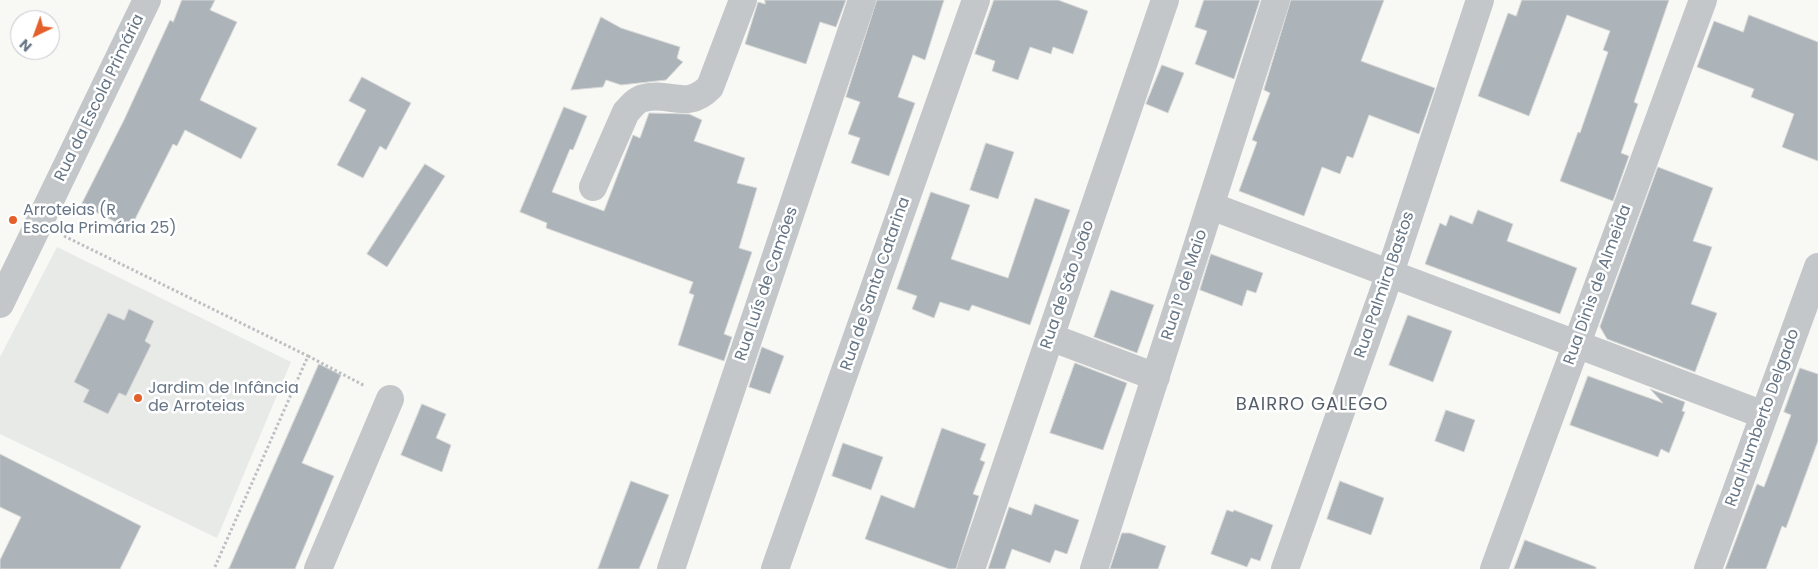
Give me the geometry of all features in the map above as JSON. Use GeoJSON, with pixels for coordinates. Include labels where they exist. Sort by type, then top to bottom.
{"type":"FeatureCollection","features":[{"type":"Feature","properties":{"kind":"street","name":"Rua da Escola Primária"},"geometry":{"type":"LineString","coordinates":[[0,304],[147,0]]}},
{"type":"Feature","properties":{"kind":"street"},"geometry":{"type":"LineString","coordinates":[[593,187],[626,112],[634,103],[644,98],[693,99],[702,95],[710,86],[744,0]]}},
{"type":"Feature","properties":{"kind":"street","name":"Rua Luís de Camões"},"geometry":{"type":"LineString","coordinates":[[671,569],[862,0]]}},
{"type":"Feature","properties":{"kind":"street","name":"Rua de Santa Catarina"},"geometry":{"type":"LineString","coordinates":[[775,569],[976,0]]}},
{"type":"Feature","properties":{"kind":"street","name":"Rua de São João"},"geometry":{"type":"LineString","coordinates":[[971,569],[1165,0]]}},
{"type":"Feature","properties":{"kind":"street","name":"Rua 1º de Maio"},"geometry":{"type":"LineString","coordinates":[[1094,569],[1276,0]]}},
{"type":"Feature","properties":{"kind":"street","name":"Rua Palmira Bastos"},"geometry":{"type":"LineString","coordinates":[[1285,569],[1390,273],[1480,0]]}},
{"type":"Feature","properties":{"kind":"street","name":"Rua Dinis de Almeida"},"geometry":{"type":"LineString","coordinates":[[1494,569],[1703,0]]}},
{"type":"Feature","properties":{"kind":"street"},"geometry":{"type":"LineString","coordinates":[[1210,206],[1764,415]]}},
{"type":"Feature","properties":{"kind":"street","name":"Rua Humberto Delgado"},"geometry":{"type":"LineString","coordinates":[[1708,569],[1818,266]]}},
{"type":"Feature","properties":{"kind":"street"},"geometry":{"type":"LineString","coordinates":[[1050,337],[1156,376]]}},
{"type":"Feature","properties":{"kind":"street"},"geometry":{"type":"LineString","coordinates":[[318,569],[390,399]]}},
{"type":"Feature","properties":{"kind":"path"},"geometry":{"type":"LineString","coordinates":[[39,224],[308,356],[390,399]]}},
{"type":"Feature","properties":{"kind":"path"},"geometry":{"type":"LineString","coordinates":[[214,569],[308,356]]}},
{"type":"Feature","properties":{"kind":"shaded area","name":"Jardim de Infância de Arroteias"},"geometry":{"type":"Polygon","coordinates":[[[57,247],[291,362],[217,538],[0,434],[0,357],[57,247]]]}},
{"type":"Feature","properties":{"kind":"building"},"geometry":{"type":"Polygon","coordinates":[[[182,0],[215,0],[210,10],[237,22],[200,100],[257,128],[241,159],[185,130],[177,146],[173,144],[130,229],[81,205],[124,120],[170,20],[173,22],[182,0]]]}},
{"type":"Feature","properties":{"kind":"building"},"geometry":{"type":"Polygon","coordinates":[[[765,0],[846,0],[836,27],[820,22],[806,64],[745,44],[758,2],[765,4],[765,0]]]}},
{"type":"Feature","properties":{"kind":"building"},"geometry":{"type":"Polygon","coordinates":[[[877,0],[944,0],[925,60],[913,55],[898,97],[915,103],[889,176],[851,163],[860,138],[848,134],[860,102],[846,97],[877,0]]]}},
{"type":"Feature","properties":{"kind":"building"},"geometry":{"type":"Polygon","coordinates":[[[994,0],[1058,0],[1088,11],[1073,54],[1053,47],[1051,54],[1030,47],[1018,80],[992,71],[995,61],[975,54],[994,0]]]}},
{"type":"Feature","properties":{"kind":"building"},"geometry":{"type":"Polygon","coordinates":[[[1204,0],[1260,0],[1234,79],[1195,64],[1207,31],[1195,27],[1204,0]]]}},
{"type":"Feature","properties":{"kind":"building"},"geometry":{"type":"Polygon","coordinates":[[[1291,0],[1384,0],[1361,61],[1435,88],[1419,134],[1369,115],[1353,158],[1347,156],[1340,174],[1322,167],[1304,216],[1239,191],[1257,142],[1252,140],[1270,93],[1264,90],[1291,0]]]}},
{"type":"Feature","properties":{"kind":"building"},"geometry":{"type":"Polygon","coordinates":[[[1522,0],[1669,0],[1634,102],[1638,104],[1621,153],[1629,156],[1613,201],[1560,181],[1578,132],[1580,133],[1608,52],[1603,50],[1610,31],[1567,15],[1529,116],[1478,96],[1508,13],[1516,16],[1522,0]]]}},
{"type":"Feature","properties":{"kind":"building"},"geometry":{"type":"Polygon","coordinates":[[[1749,15],[1818,42],[1818,161],[1782,147],[1794,114],[1751,97],[1754,89],[1697,67],[1714,21],[1743,32],[1749,15]]]}},
{"type":"Feature","properties":{"kind":"building"},"geometry":{"type":"Polygon","coordinates":[[[601,17],[621,28],[680,47],[677,58],[683,62],[666,80],[621,85],[606,80],[603,87],[571,90],[601,17]]]}},
{"type":"Feature","properties":{"kind":"building"},"geometry":{"type":"Polygon","coordinates":[[[1162,65],[1184,73],[1168,113],[1146,104],[1162,65]]]}},
{"type":"Feature","properties":{"kind":"building"},"geometry":{"type":"Polygon","coordinates":[[[362,77],[411,103],[386,150],[380,146],[363,178],[337,165],[366,110],[349,101],[362,77]]]}},
{"type":"Feature","properties":{"kind":"building"},"geometry":{"type":"Polygon","coordinates":[[[564,107],[587,116],[573,150],[570,149],[552,192],[604,211],[633,135],[640,138],[649,113],[689,114],[702,120],[694,141],[745,158],[737,183],[757,188],[739,248],[752,252],[724,334],[732,337],[724,361],[678,345],[694,295],[689,293],[693,282],[546,228],[547,223],[520,212],[564,107]]]}},
{"type":"Feature","properties":{"kind":"building"},"geometry":{"type":"Polygon","coordinates":[[[986,143],[1014,152],[998,199],[970,190],[986,143]]]}},
{"type":"Feature","properties":{"kind":"building"},"geometry":{"type":"Polygon","coordinates":[[[425,164],[445,176],[387,267],[367,254],[425,164]]]}},
{"type":"Feature","properties":{"kind":"building"},"geometry":{"type":"Polygon","coordinates":[[[1658,167],[1713,188],[1693,241],[1712,247],[1691,304],[1717,313],[1695,372],[1607,339],[1600,327],[1658,167]]]}},
{"type":"Feature","properties":{"kind":"building"},"geometry":{"type":"Polygon","coordinates":[[[931,192],[970,205],[951,259],[1008,278],[1035,198],[1070,210],[1030,325],[972,305],[969,311],[940,302],[934,318],[912,309],[917,296],[897,289],[931,192]]]}},
{"type":"Feature","properties":{"kind":"building"},"geometry":{"type":"Polygon","coordinates":[[[1478,210],[1513,224],[1507,241],[1577,268],[1560,314],[1425,264],[1440,223],[1446,226],[1450,215],[1472,224],[1478,210]]]}},
{"type":"Feature","properties":{"kind":"building"},"geometry":{"type":"Polygon","coordinates":[[[1211,254],[1263,273],[1256,293],[1247,290],[1242,306],[1200,290],[1211,254]]]}},
{"type":"Feature","properties":{"kind":"building"},"geometry":{"type":"Polygon","coordinates":[[[1111,290],[1154,305],[1137,353],[1094,337],[1111,290]]]}},
{"type":"Feature","properties":{"kind":"building"},"geometry":{"type":"Polygon","coordinates":[[[129,309],[154,321],[145,341],[151,345],[126,396],[119,393],[108,414],[83,402],[89,390],[74,382],[108,313],[124,320],[129,309]]]}},
{"type":"Feature","properties":{"kind":"building"},"geometry":{"type":"Polygon","coordinates":[[[1408,315],[1452,331],[1433,382],[1389,365],[1408,315]]]}},
{"type":"Feature","properties":{"kind":"building"},"geometry":{"type":"Polygon","coordinates":[[[762,347],[784,356],[770,394],[749,387],[762,347]]]}},
{"type":"Feature","properties":{"kind":"building"},"geometry":{"type":"Polygon","coordinates":[[[1075,363],[1127,383],[1103,450],[1050,433],[1075,363]]]}},
{"type":"Feature","properties":{"kind":"building"},"geometry":{"type":"Polygon","coordinates":[[[319,364],[341,375],[302,463],[334,476],[295,569],[229,569],[319,364]]]}},
{"type":"Feature","properties":{"kind":"building"},"geometry":{"type":"Polygon","coordinates":[[[1800,368],[1818,374],[1818,441],[1786,528],[1782,526],[1766,569],[1725,569],[1757,484],[1764,487],[1791,415],[1784,412],[1800,368]]]}},
{"type":"Feature","properties":{"kind":"building"},"geometry":{"type":"Polygon","coordinates":[[[1588,376],[1663,403],[1650,389],[1685,402],[1682,411],[1685,412],[1669,453],[1661,449],[1658,457],[1570,425],[1588,376]]]}},
{"type":"Feature","properties":{"kind":"building"},"geometry":{"type":"Polygon","coordinates":[[[422,404],[446,414],[436,438],[451,445],[442,472],[401,455],[422,404]]]}},
{"type":"Feature","properties":{"kind":"building"},"geometry":{"type":"Polygon","coordinates":[[[1446,410],[1475,420],[1464,452],[1435,441],[1446,410]]]}},
{"type":"Feature","properties":{"kind":"building"},"geometry":{"type":"Polygon","coordinates":[[[942,428],[986,444],[980,460],[985,462],[973,494],[979,496],[956,569],[949,569],[865,539],[881,495],[914,508],[942,428]]]}},
{"type":"Feature","properties":{"kind":"building"},"geometry":{"type":"Polygon","coordinates":[[[843,443],[883,457],[871,490],[832,476],[843,443]]]}},
{"type":"Feature","properties":{"kind":"building"},"geometry":{"type":"Polygon","coordinates":[[[0,454],[141,526],[120,569],[0,569],[0,560],[21,517],[0,507],[0,454]]]}},
{"type":"Feature","properties":{"kind":"building"},"geometry":{"type":"Polygon","coordinates":[[[631,481],[669,495],[639,569],[598,569],[631,481]]]}},
{"type":"Feature","properties":{"kind":"building"},"geometry":{"type":"Polygon","coordinates":[[[1340,481],[1384,498],[1371,535],[1327,519],[1340,481]]]}},
{"type":"Feature","properties":{"kind":"building"},"geometry":{"type":"Polygon","coordinates":[[[1035,504],[1079,520],[1067,554],[1055,550],[1050,563],[1012,549],[1005,569],[988,569],[1009,507],[1031,515],[1035,504]]]}},
{"type":"Feature","properties":{"kind":"building"},"geometry":{"type":"Polygon","coordinates":[[[1227,510],[1233,512],[1234,510],[1273,525],[1260,561],[1251,558],[1247,567],[1211,554],[1227,510]]]}},
{"type":"Feature","properties":{"kind":"building"},"geometry":{"type":"Polygon","coordinates":[[[1122,533],[1130,533],[1166,546],[1158,569],[1110,569],[1122,533]]]}},
{"type":"Feature","properties":{"kind":"building"},"geometry":{"type":"Polygon","coordinates":[[[1525,540],[1596,567],[1596,569],[1514,569],[1525,540]]]}},
{"type":"Feature","properties":{"kind":"place","name":"Arroteias (R Escola Primária 25)"},"geometry":{"type":"Point","coordinates":[13,220]}},
{"type":"Feature","properties":{"kind":"place","name":"Jardim de Infância de Arroteias"},"geometry":{"type":"Point","coordinates":[138,398]}},
{"type":"Feature","properties":{"kind":"district","name":"BAIRRO GALEGO"},"geometry":{"type":"Point","coordinates":[1312,405]}}]}
